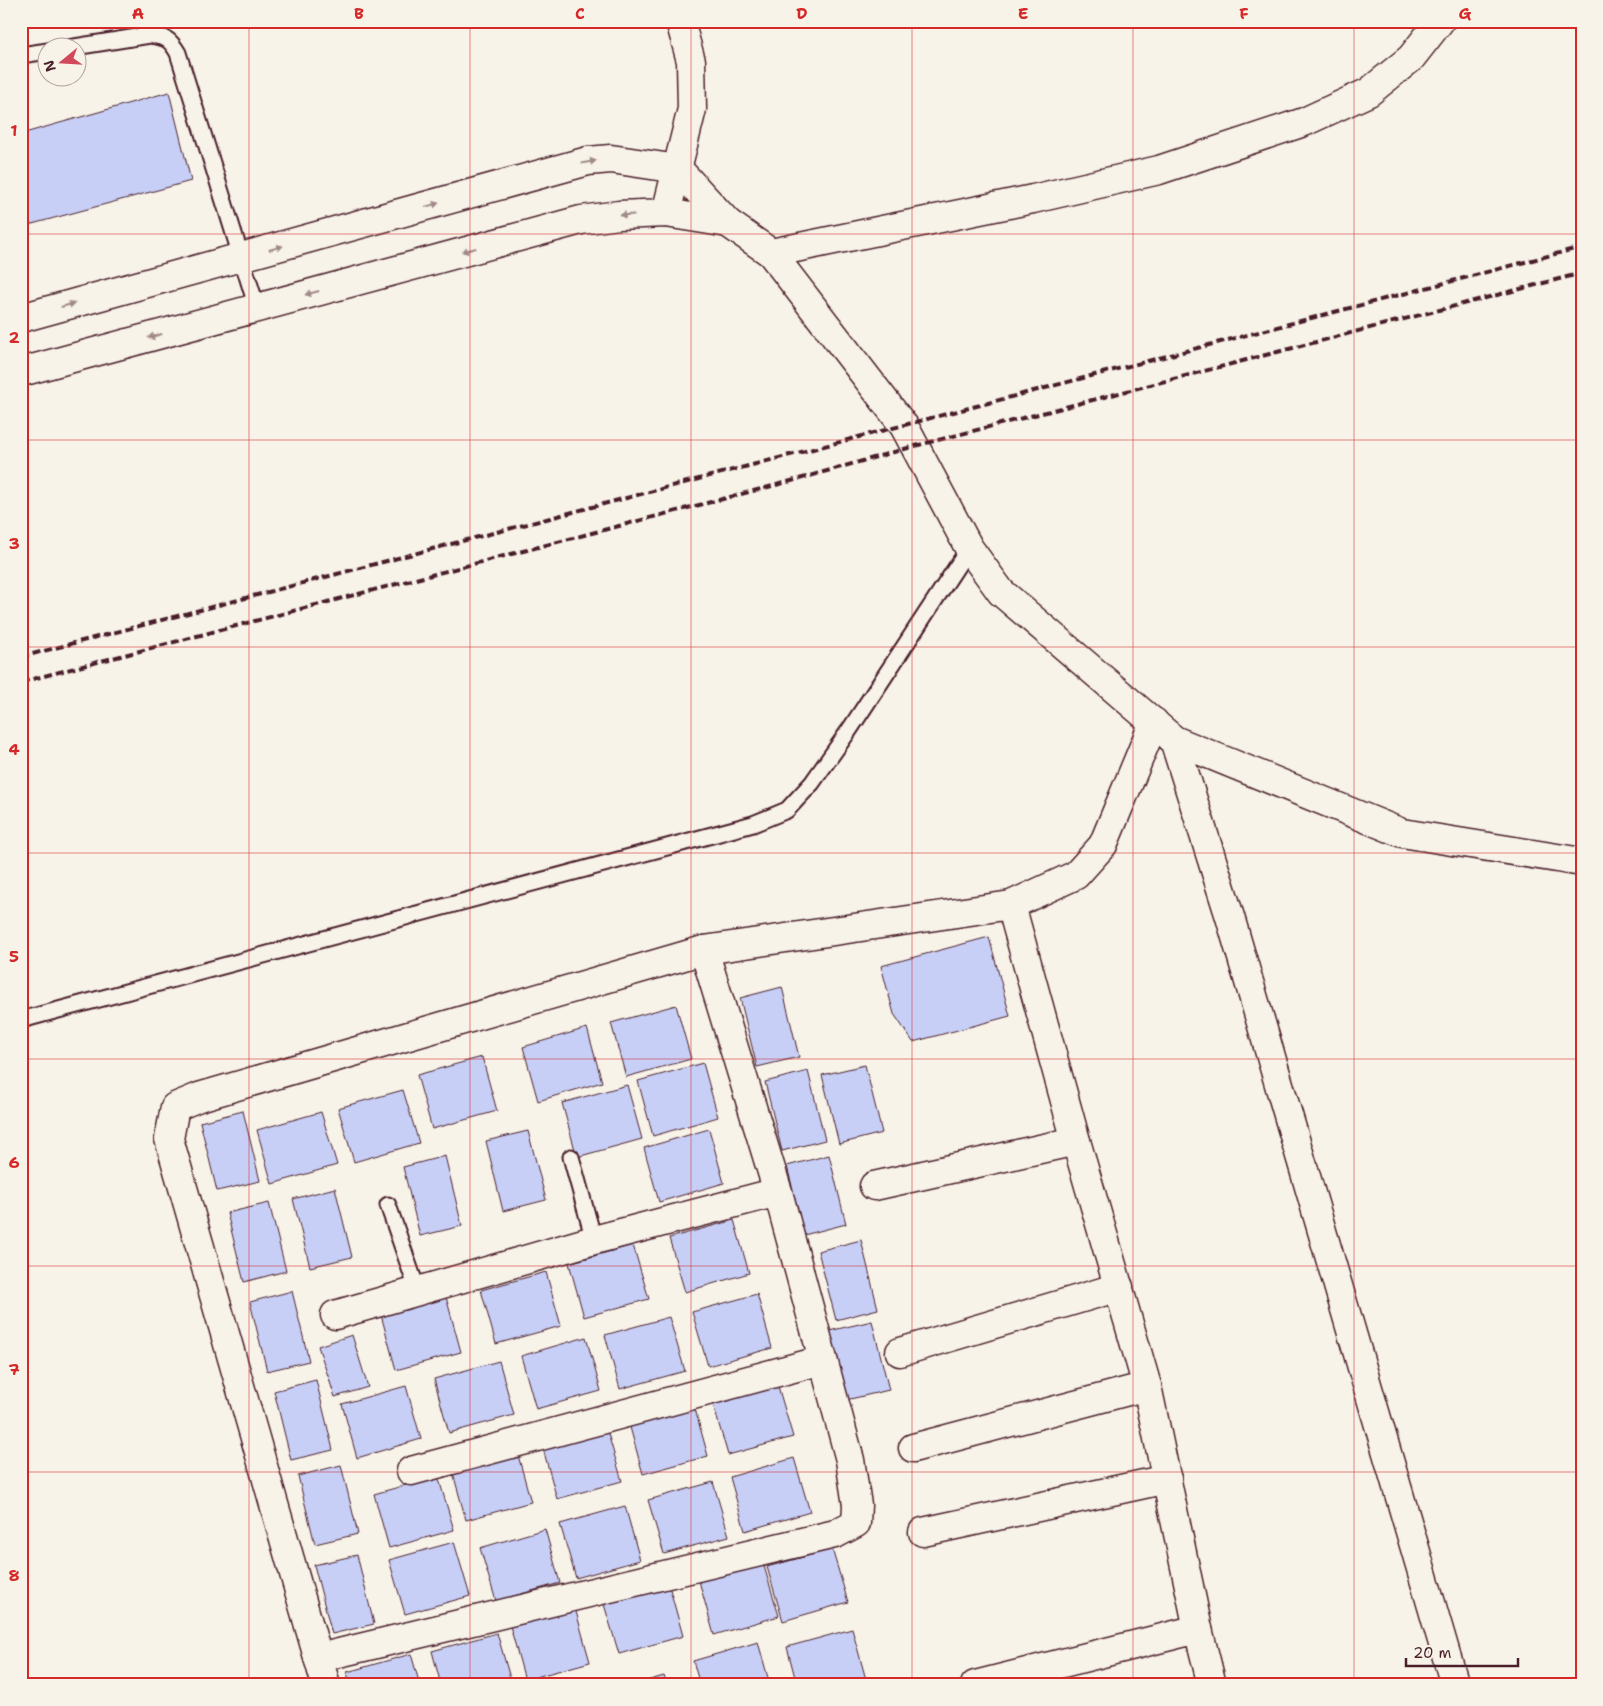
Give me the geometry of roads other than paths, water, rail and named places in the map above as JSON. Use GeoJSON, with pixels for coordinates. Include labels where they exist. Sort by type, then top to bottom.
{"type":"FeatureCollection","features":[{"type":"Feature","properties":{"kind":"street"},"geometry":{"type":"LineString","coordinates":[[666,213],[692,109],[691,61],[680,21]]}},
{"type":"Feature","properties":{"kind":"street"},"geometry":{"type":"LineString","coordinates":[[771,253],[1033,199],[1158,170],[1304,122],[1369,92],[1411,58],[1440,21]]}},
{"type":"Feature","properties":{"kind":"street"},"geometry":{"type":"LineString","coordinates":[[21,318],[588,161],[611,159],[678,169],[728,222],[771,253],[904,426],[970,548],[1001,592],[1174,740],[1402,833],[1582,862]]}},
{"type":"Feature","properties":{"kind":"street"},"geometry":{"type":"LineString","coordinates":[[21,372],[581,220],[619,215],[666,213],[728,222]]}},
{"type":"Feature","properties":{"kind":"street"},"geometry":{"type":"LineString","coordinates":[[326,1685],[170,1139],[174,1107],[199,1097],[704,950],[1011,905],[1076,875],[1103,844],[1154,722]]}},
{"type":"Feature","properties":{"kind":"street"},"geometry":{"type":"LineString","coordinates":[[1174,740],[1233,927],[1456,1685]]}},
{"type":"Feature","properties":{"kind":"street"},"geometry":{"type":"LineString","coordinates":[[1011,905],[1076,1141],[1147,1386],[1198,1629],[1212,1685]]}},
{"type":"Feature","properties":{"kind":"street"},"geometry":{"type":"LineString","coordinates":[[318,1658],[835,1534],[856,1522],[857,1505],[850,1460],[778,1192],[704,950]]}},
{"type":"Feature","properties":{"kind":"street"},"geometry":{"type":"LineString","coordinates":[[874,1186],[1076,1141]]}},
{"type":"Feature","properties":{"kind":"street"},"geometry":{"type":"LineString","coordinates":[[334,1315],[594,1240],[778,1192]]}},
{"type":"Feature","properties":{"kind":"street"},"geometry":{"type":"LineString","coordinates":[[900,1352],[1119,1287]]}},
{"type":"Feature","properties":{"kind":"street"},"geometry":{"type":"LineString","coordinates":[[411,1471],[823,1360]]}},
{"type":"Feature","properties":{"kind":"street"},"geometry":{"type":"LineString","coordinates":[[912,1448],[1147,1386]]}},
{"type":"Feature","properties":{"kind":"street"},"geometry":{"type":"LineString","coordinates":[[924,1532],[1167,1479]]}},
{"type":"Feature","properties":{"kind":"street"},"geometry":{"type":"LineString","coordinates":[[975,1685],[1198,1629]]}},
{"type":"Feature","properties":{"kind":"lane"},"geometry":{"type":"LineString","coordinates":[[88,45],[150,35],[163,36],[171,42],[178,53],[257,308]]}},
{"type":"Feature","properties":{"kind":"lane"},"geometry":{"type":"LineString","coordinates":[[21,55],[38,52]]}},
{"type":"Feature","properties":{"kind":"lane"},"geometry":{"type":"LineString","coordinates":[[21,1020],[752,824],[787,810],[812,783],[834,752],[970,548]]}},
{"type":"Feature","properties":{"kind":"lane"},"geometry":{"type":"LineString","coordinates":[[571,1158],[594,1240]]}},
{"type":"Feature","properties":{"kind":"lane"},"geometry":{"type":"LineString","coordinates":[[388,1205],[418,1292]]}},
{"type":"Feature","properties":{"kind":"railway"},"geometry":{"type":"LineString","coordinates":[[21,657],[1582,247]]}},
{"type":"Feature","properties":{"kind":"railway"},"geometry":{"type":"LineString","coordinates":[[21,682],[799,479],[915,446],[1582,273]]}}]}
